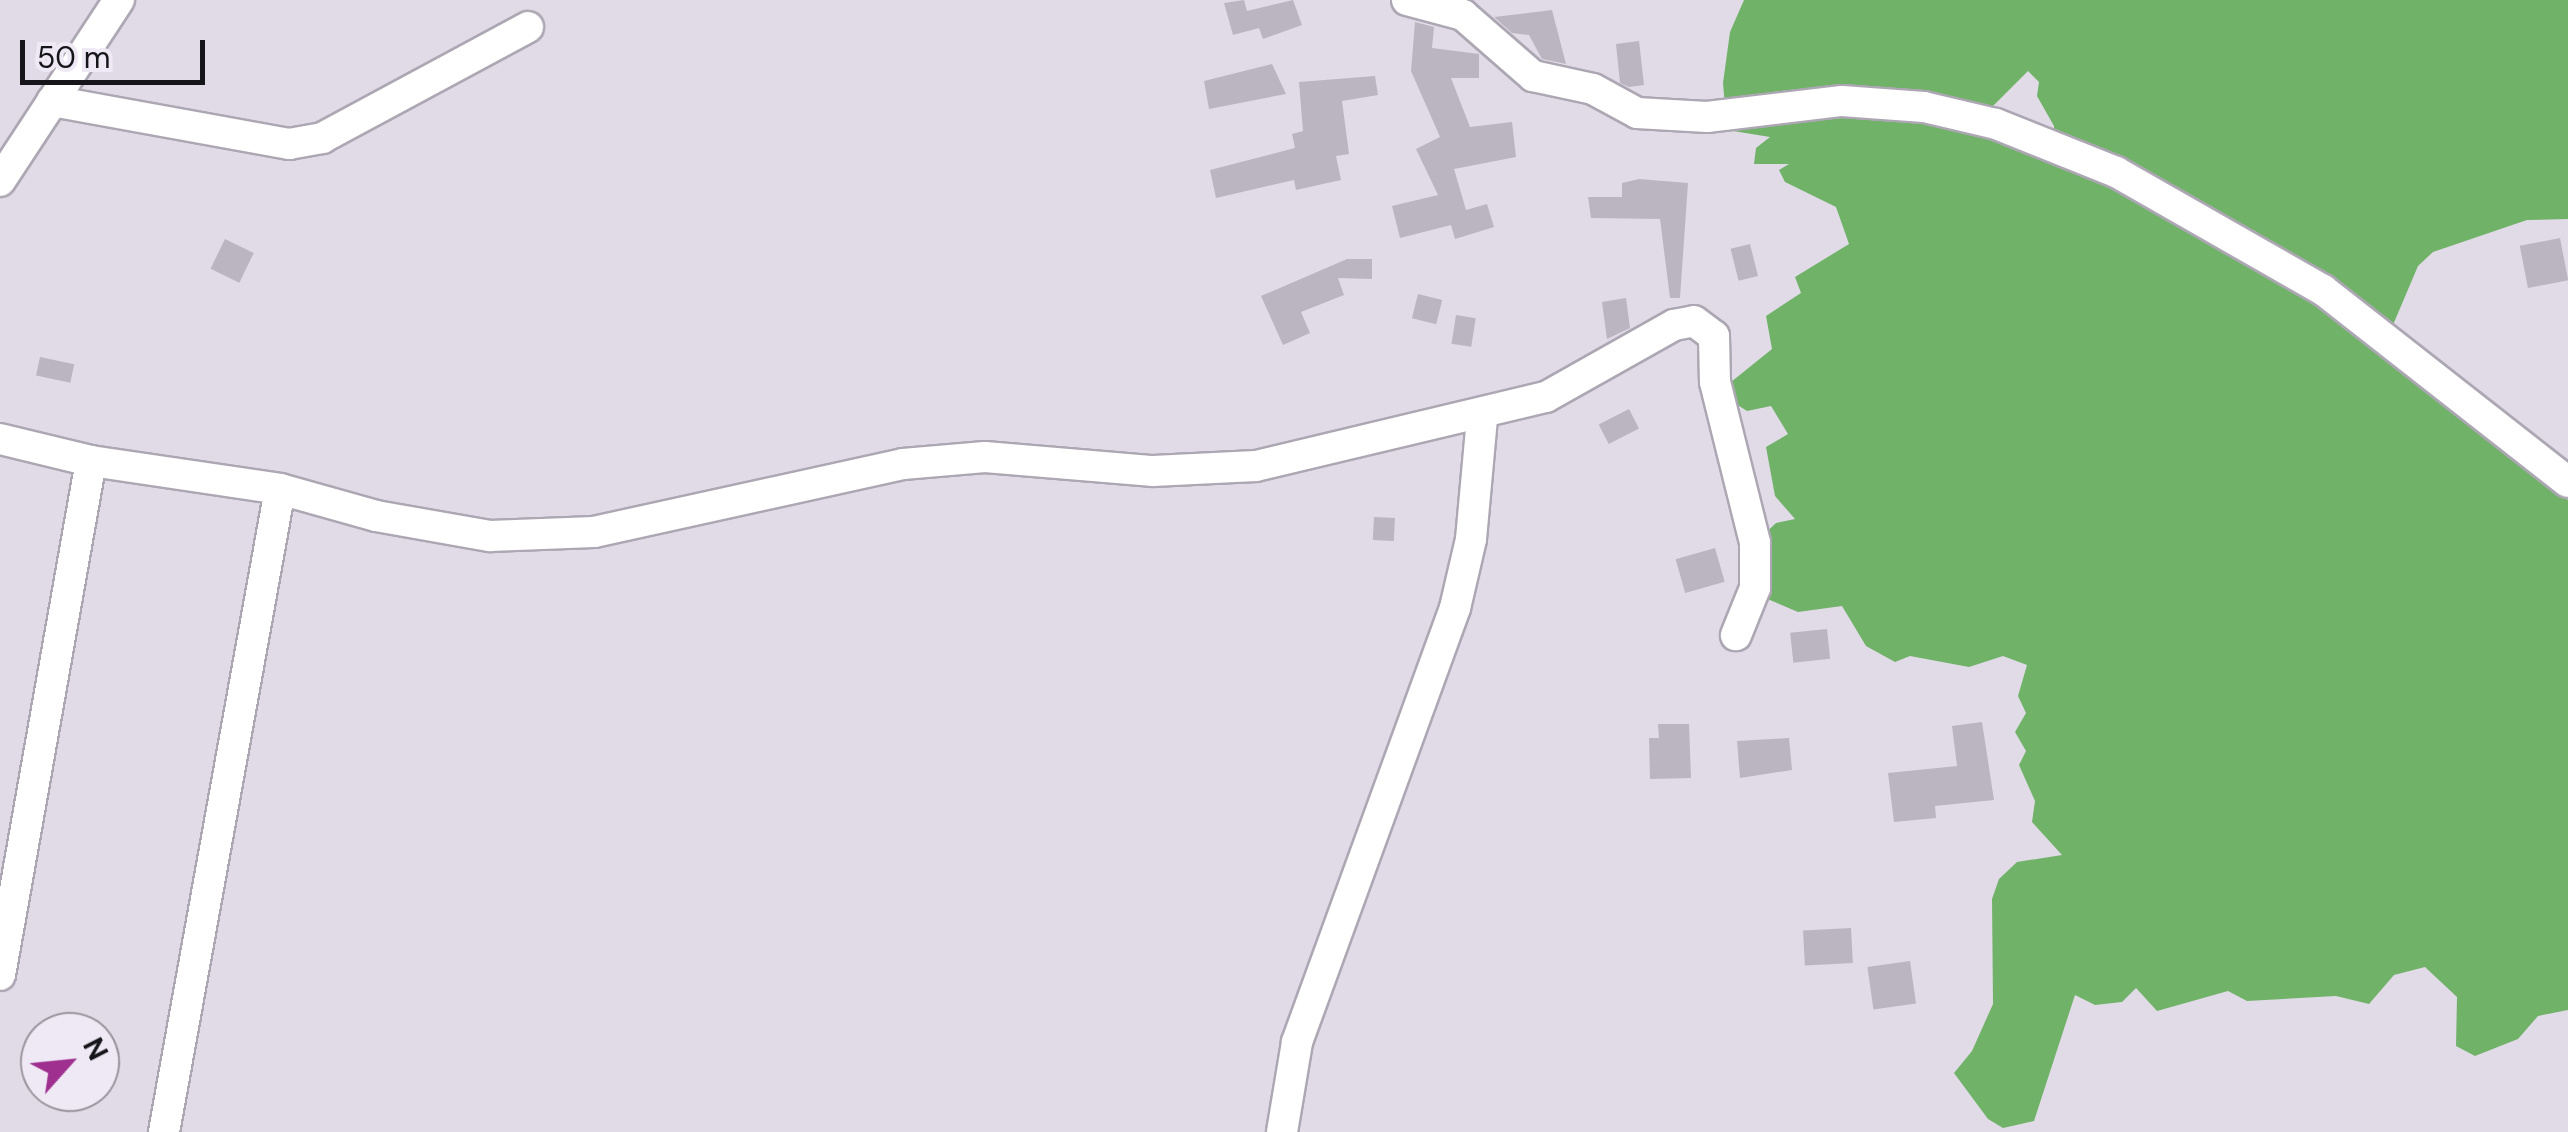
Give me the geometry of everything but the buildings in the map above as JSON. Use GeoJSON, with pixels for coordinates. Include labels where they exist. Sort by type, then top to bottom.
{"type":"FeatureCollection","features":[{"type":"Feature","properties":{"kind":"street"},"geometry":{"type":"LineString","coordinates":[[0,181],[119,0]]}},
{"type":"Feature","properties":{"kind":"street"},"geometry":{"type":"LineString","coordinates":[[1407,0],[1462,15],[1533,76],[1593,90],[1637,114],[1707,117],[1842,101],[1924,106],[1996,124],[2116,172],[2323,290],[2568,482]]}},
{"type":"Feature","properties":{"kind":"street"},"geometry":{"type":"LineString","coordinates":[[52,101],[290,144],[322,138],[528,27]]}},
{"type":"Feature","properties":{"kind":"street"},"geometry":{"type":"LineString","coordinates":[[0,439],[91,461],[280,488],[376,516],[490,536],[594,532],[903,464],[985,457],[1153,471],[1256,466],[1482,417],[1546,397],[1674,325],[1707,326],[1755,544],[1755,588],[1736,635]]}},
{"type":"Feature","properties":{"kind":"street"},"geometry":{"type":"LineString","coordinates":[[1282,1132],[1297,1042],[1455,608],[1472,539],[1482,417]]}},
{"type":"Feature","properties":{"kind":"street"},"geometry":{"type":"LineString","coordinates":[[0,975],[91,461]]}},
{"type":"Feature","properties":{"kind":"street"},"geometry":{"type":"LineString","coordinates":[[164,1132],[280,488]]}},
{"type":"Feature","properties":{"kind":"green space"},"geometry":{"type":"Polygon","coordinates":[[[1744,0],[2568,0],[2568,219],[2527,220],[2433,252],[2418,266],[2387,339],[2568,500],[2568,1010],[2538,1016],[2518,1039],[2475,1056],[2456,1046],[2457,997],[2425,967],[2394,975],[2369,1004],[2336,996],[2247,1001],[2228,991],[2157,1011],[2136,988],[2122,1002],[2095,1005],[2075,995],[2034,1121],[2003,1128],[1988,1119],[1954,1073],[1972,1051],[1993,1004],[1992,899],[1999,879],[2017,862],[2062,855],[2032,822],[2035,801],[2019,765],[2026,751],[2015,732],[2026,713],[2018,696],[2027,665],[2003,656],[1969,667],[1910,656],[1895,662],[1866,646],[1842,606],[1798,612],[1765,598],[1755,543],[1776,523],[1795,519],[1775,496],[1766,447],[1788,434],[1771,406],[1747,411],[1733,402],[1731,382],[1772,349],[1766,316],[1801,293],[1795,277],[1849,244],[1836,207],[1785,182],[1779,170],[1789,164],[1754,164],[1756,148],[1770,137],[1727,130],[1723,83],[1730,32],[1744,0]],[[2028,71],[1981,118],[2054,146],[2054,126],[2037,96],[2039,82],[2028,71]]]}}]}
